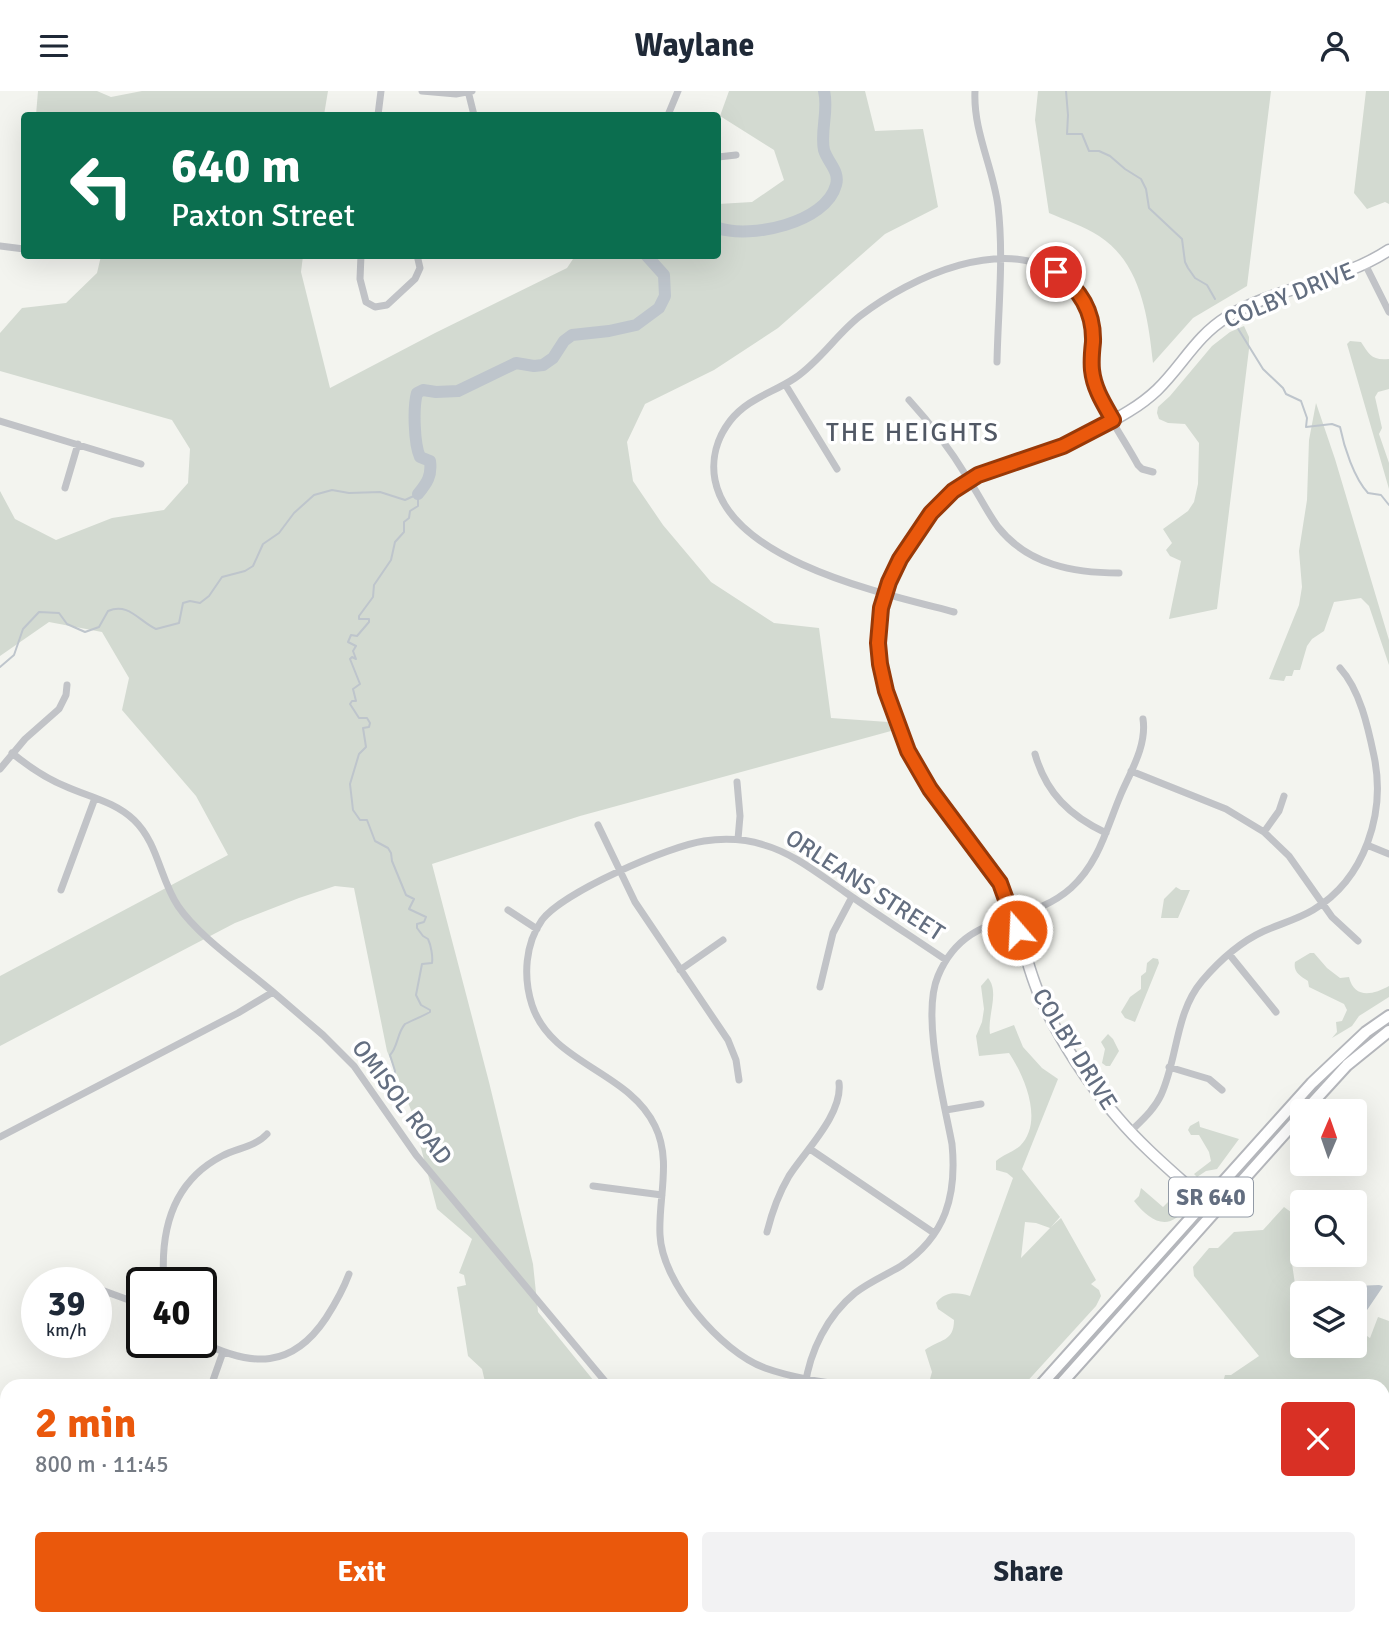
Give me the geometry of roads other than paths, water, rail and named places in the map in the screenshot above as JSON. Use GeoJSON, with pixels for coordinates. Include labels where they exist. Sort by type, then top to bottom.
{"type":"FeatureCollection","features":[{"type":"Feature","properties":{"kind":"main road","name":"SR 640"},"geometry":{"type":"LineString","coordinates":[[1065,1379],[1312,1083],[1366,1032],[1389,1016]]}},
{"type":"Feature","properties":{"kind":"main road","name":"SR 640"},"geometry":{"type":"LineString","coordinates":[[1316,1099],[1347,1065],[1389,1031]]}},
{"type":"Feature","properties":{"kind":"main road","name":"SR 640"},"geometry":{"type":"LineString","coordinates":[[1048,1379],[1210,1206],[1290,1126]]}},
{"type":"Feature","properties":{"kind":"street"},"geometry":{"type":"LineString","coordinates":[[378,112],[381,91]]}},
{"type":"Feature","properties":{"kind":"street"},"geometry":{"type":"LineString","coordinates":[[422,91],[449,94],[469,91],[473,112]]}},
{"type":"Feature","properties":{"kind":"street"},"geometry":{"type":"LineString","coordinates":[[669,112],[677,91]]}},
{"type":"Feature","properties":{"kind":"street"},"geometry":{"type":"LineString","coordinates":[[975,91],[978,131],[992,172],[997,199],[997,362]]}},
{"type":"Feature","properties":{"kind":"street"},"geometry":{"type":"LineString","coordinates":[[721,157],[736,155]]}},
{"type":"Feature","properties":{"kind":"street"},"geometry":{"type":"LineString","coordinates":[[0,246],[21,249]]}},
{"type":"Feature","properties":{"kind":"street","name":"COLBY DRIVE"},"geometry":{"type":"LineString","coordinates":[[1210,1206],[1130,1132],[1093,1085],[1045,1007],[1031,976],[1000,883],[913,762],[903,739],[880,664],[878,630],[895,568],[926,520],[945,498],[969,480],[1063,446],[1113,420],[1155,392],[1203,334],[1229,316],[1365,264],[1389,250]]}},
{"type":"Feature","properties":{"kind":"street"},"geometry":{"type":"LineString","coordinates":[[361,259],[360,279],[366,302],[380,308],[387,306],[415,279],[420,268],[418,259]]}},
{"type":"Feature","properties":{"kind":"street"},"geometry":{"type":"LineString","coordinates":[[954,612],[886,594],[818,571],[783,555],[736,521],[720,498],[713,463],[717,443],[723,431],[741,409],[753,400],[785,384],[806,369],[860,316],[898,291],[955,265],[999,260],[1046,267],[1066,279],[1080,294],[1093,330],[1091,358],[1094,382],[1138,465],[1153,472]]}},
{"type":"Feature","properties":{"kind":"street"},"geometry":{"type":"LineString","coordinates":[[1365,264],[1389,311]]}},
{"type":"Feature","properties":{"kind":"street"},"geometry":{"type":"LineString","coordinates":[[785,384],[836,469]]}},
{"type":"Feature","properties":{"kind":"street"},"geometry":{"type":"LineString","coordinates":[[909,400],[940,436],[998,526],[1025,551],[1050,564],[1067,569],[1119,573]]}},
{"type":"Feature","properties":{"kind":"street"},"geometry":{"type":"LineString","coordinates":[[0,421],[141,464]]}},
{"type":"Feature","properties":{"kind":"street"},"geometry":{"type":"LineString","coordinates":[[65,488],[78,444]]}},
{"type":"Feature","properties":{"kind":"street"},"geometry":{"type":"LineString","coordinates":[[1130,1132],[1158,1102],[1178,1032],[1190,999],[1202,980],[1228,954],[1258,934],[1322,904],[1348,879],[1367,845],[1376,807],[1375,763],[1354,690],[1340,667]]}},
{"type":"Feature","properties":{"kind":"street"},"geometry":{"type":"LineString","coordinates":[[0,769],[59,709],[66,695],[67,685]]}},
{"type":"Feature","properties":{"kind":"street"},"geometry":{"type":"LineString","coordinates":[[806,1379],[813,1353],[839,1308],[867,1284],[905,1263],[918,1252],[934,1233],[952,1197],[954,1162],[931,1011],[934,989],[946,960],[960,942],[972,933],[1050,903],[1072,887],[1095,859],[1143,742],[1143,719]]}},
{"type":"Feature","properties":{"kind":"street","name":"OMISOL ROAD"},"geometry":{"type":"LineString","coordinates":[[12,754],[46,777],[117,808],[135,821],[148,840],[168,889],[179,908],[200,930],[323,1035],[354,1066],[416,1155],[603,1379]]}},
{"type":"Feature","properties":{"kind":"street"},"geometry":{"type":"LineString","coordinates":[[1035,754],[1043,777],[1056,797],[1078,817],[1106,833]]}},
{"type":"Feature","properties":{"kind":"street"},"geometry":{"type":"LineString","coordinates":[[1131,771],[1226,809],[1264,832],[1289,856],[1322,904],[1357,941]]}},
{"type":"Feature","properties":{"kind":"street"},"geometry":{"type":"LineString","coordinates":[[737,782],[740,816],[738,839]]}},
{"type":"Feature","properties":{"kind":"street"},"geometry":{"type":"LineString","coordinates":[[1264,832],[1279,811],[1284,796]]}},
{"type":"Feature","properties":{"kind":"street"},"geometry":{"type":"LineString","coordinates":[[61,890],[95,798]]}},
{"type":"Feature","properties":{"kind":"street"},"geometry":{"type":"LineString","coordinates":[[598,825],[635,902],[728,1040],[736,1060],[739,1080]]}},
{"type":"Feature","properties":{"kind":"street","name":"ORLEANS STREET"},"geometry":{"type":"LineString","coordinates":[[794,1379],[764,1368],[739,1354],[717,1334],[673,1279],[663,1257],[659,1232],[663,1151],[651,1118],[623,1087],[550,1036],[536,1016],[529,993],[529,950],[537,929],[559,904],[620,872],[687,845],[719,839],[738,839],[780,851],[946,960]]}},
{"type":"Feature","properties":{"kind":"street"},"geometry":{"type":"LineString","coordinates":[[1367,845],[1389,853]]}},
{"type":"Feature","properties":{"kind":"street"},"geometry":{"type":"LineString","coordinates":[[820,987],[833,933],[852,897]]}},
{"type":"Feature","properties":{"kind":"street"},"geometry":{"type":"LineString","coordinates":[[508,910],[537,929]]}},
{"type":"Feature","properties":{"kind":"street"},"geometry":{"type":"LineString","coordinates":[[680,969],[723,940]]}},
{"type":"Feature","properties":{"kind":"street"},"geometry":{"type":"LineString","coordinates":[[1228,954],[1276,1012]]}},
{"type":"Feature","properties":{"kind":"street"},"geometry":{"type":"LineString","coordinates":[[0,1137],[238,1013],[273,992]]}},
{"type":"Feature","properties":{"kind":"street"},"geometry":{"type":"LineString","coordinates":[[1169,1067],[1209,1079],[1222,1090]]}},
{"type":"Feature","properties":{"kind":"street"},"geometry":{"type":"LineString","coordinates":[[767,1231],[781,1192],[837,1104],[839,1083]]}},
{"type":"Feature","properties":{"kind":"street"},"geometry":{"type":"LineString","coordinates":[[946,1110],[981,1104]]}},
{"type":"Feature","properties":{"kind":"street"},"geometry":{"type":"LineString","coordinates":[[165,1267],[166,1227],[173,1207],[181,1195],[212,1163],[235,1150],[255,1144],[267,1135]]}},
{"type":"Feature","properties":{"kind":"street"},"geometry":{"type":"LineString","coordinates":[[810,1149],[934,1233]]}},
{"type":"Feature","properties":{"kind":"street"},"geometry":{"type":"LineString","coordinates":[[593,1186],[662,1195]]}},
{"type":"Feature","properties":{"kind":"street"},"geometry":{"type":"LineString","coordinates":[[217,1349],[244,1358],[268,1359],[298,1349],[316,1332],[338,1298],[349,1274]]}},
{"type":"Feature","properties":{"kind":"street"},"geometry":{"type":"LineString","coordinates":[[213,1379],[223,1352]]}},
{"type":"Feature","properties":{"kind":"waterway"},"geometry":{"type":"LineString","coordinates":[[721,229],[749,231],[786,225],[818,209],[829,198],[837,180],[824,150],[824,91]]}},
{"type":"Feature","properties":{"kind":"waterway"},"geometry":{"type":"LineString","coordinates":[[1066,91],[1067,134],[1082,134],[1089,151],[1099,151],[1110,156],[1141,179],[1146,189],[1149,208],[1182,239],[1188,268],[1195,278],[1207,285],[1215,299]]}},
{"type":"Feature","properties":{"kind":"waterway"},"geometry":{"type":"LineString","coordinates":[[418,494],[428,479],[430,461],[420,457],[416,443],[417,393],[423,390],[458,391],[516,363],[543,365],[553,358],[564,341],[572,335],[636,325],[659,308],[665,296],[664,275],[650,259]]}},
{"type":"Feature","properties":{"kind":"waterway"},"geometry":{"type":"LineString","coordinates":[[1237,327],[1263,369],[1286,394],[1301,401],[1307,418],[1306,427],[1332,424],[1340,427],[1350,462],[1363,487],[1368,493],[1381,495],[1389,505]]}},
{"type":"Feature","properties":{"kind":"waterway"},"geometry":{"type":"LineString","coordinates":[[0,667],[14,655],[23,629],[39,612],[59,613],[67,624],[85,632],[99,627],[108,611],[115,609],[127,611],[156,629],[179,623],[183,603],[200,603],[209,596],[222,577],[253,566],[263,544],[279,533],[294,513],[314,495],[332,490],[349,493],[380,492],[405,500],[418,494],[418,506],[410,511],[409,518],[404,522],[404,532],[395,542],[391,560],[374,585],[373,597],[359,616],[359,619],[369,619],[369,622],[357,636],[351,635],[348,642],[356,646],[353,651],[356,659],[350,659],[360,684],[353,689],[356,701],[350,704],[359,718],[367,718],[370,723],[369,727],[363,728],[366,747],[359,754],[350,784],[353,810],[360,820],[367,820],[375,841],[388,848],[391,853],[406,895],[414,899],[409,909],[426,917],[424,922],[417,924],[417,928],[428,939],[432,954],[432,963],[422,964],[416,995],[421,1005],[430,1012],[406,1023],[402,1028],[390,1055],[395,1071],[394,1078]]}},
{"type":"Feature","properties":{"kind":"district","name":"THE HEIGHTS"},"geometry":{"type":"Point","coordinates":[913,433]}}]}
